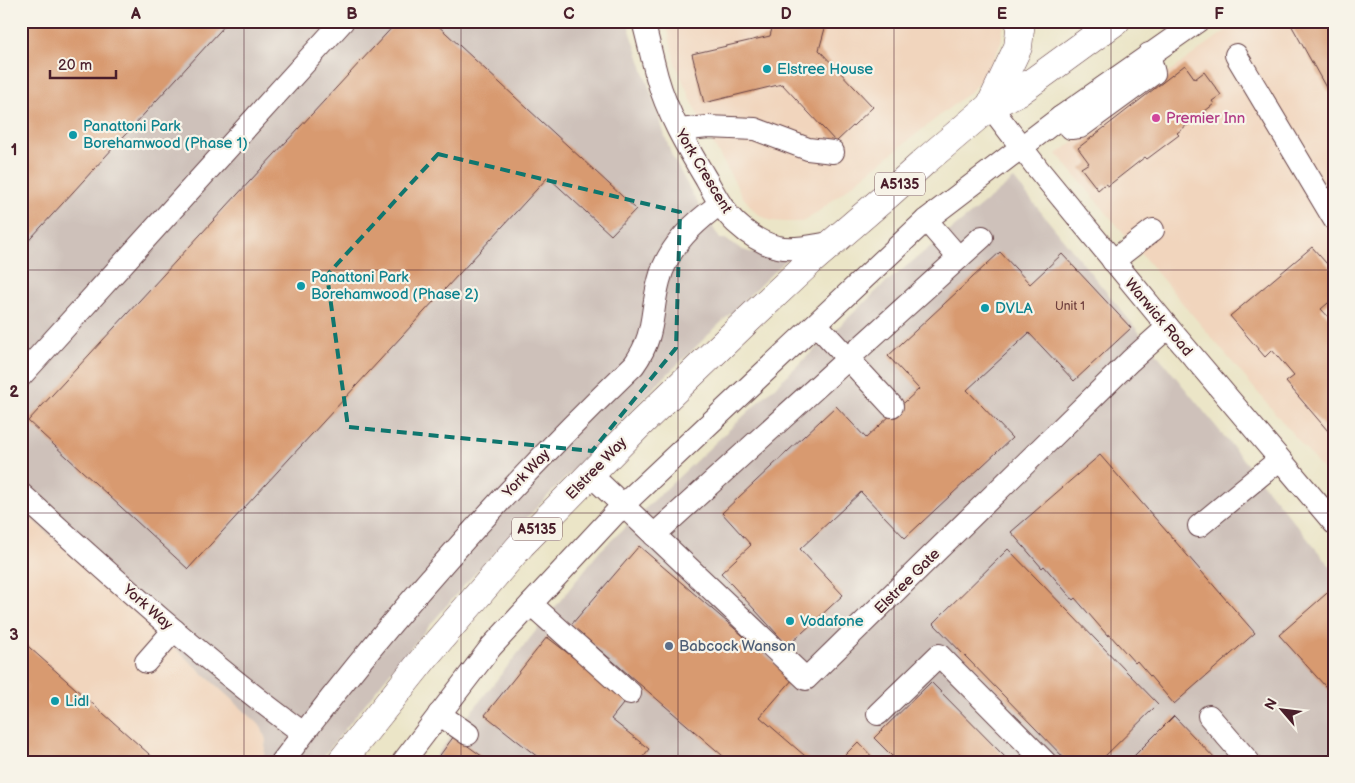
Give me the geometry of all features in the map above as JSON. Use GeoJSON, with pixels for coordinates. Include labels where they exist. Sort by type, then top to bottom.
{"type":"FeatureCollection","features":[{"type":"Feature","properties":{"kind":"main road","name":"A5135"},"geometry":{"type":"LineString","coordinates":[[990,106],[1018,47],[1021,21]]}},
{"type":"Feature","properties":{"kind":"main road","name":"A5135"},"geometry":{"type":"LineString","coordinates":[[831,243],[990,106],[1020,91],[1116,21]]}},
{"type":"Feature","properties":{"kind":"main road","name":"Elstree Way"},"geometry":{"type":"LineString","coordinates":[[341,762],[412,672],[522,545],[590,474],[712,354],[831,243]]}},
{"type":"Feature","properties":{"kind":"street"},"geometry":{"type":"LineString","coordinates":[[21,376],[343,21]]}},
{"type":"Feature","properties":{"kind":"street","name":"York Crescent"},"geometry":{"type":"LineString","coordinates":[[643,21],[657,78],[679,130],[692,157],[720,204],[735,222],[748,234],[779,248],[799,248],[831,243]]}},
{"type":"Feature","properties":{"kind":"street"},"geometry":{"type":"LineString","coordinates":[[403,762],[491,647],[622,505],[926,220],[1061,117],[1071,128],[1080,128],[1154,73],[1149,54],[1198,21]]}},
{"type":"Feature","properties":{"kind":"street"},"geometry":{"type":"LineString","coordinates":[[1236,55],[1334,219]]}},
{"type":"Feature","properties":{"kind":"street","name":"Warwick Road"},"geometry":{"type":"LineString","coordinates":[[990,106],[1020,147],[1113,261],[1334,523]]}},
{"type":"Feature","properties":{"kind":"street"},"geometry":{"type":"LineString","coordinates":[[679,130],[708,126],[755,129],[808,149],[833,152]]}},
{"type":"Feature","properties":{"kind":"street","name":"York Way"},"geometry":{"type":"LineString","coordinates":[[282,762],[372,646],[460,543],[534,465],[634,365],[644,350],[651,331],[659,280],[671,252],[696,223],[720,204]]}},
{"type":"Feature","properties":{"kind":"street"},"geometry":{"type":"LineString","coordinates":[[926,220],[959,258]]}},
{"type":"Feature","properties":{"kind":"street"},"geometry":{"type":"LineString","coordinates":[[1113,261],[1153,230]]}},
{"type":"Feature","properties":{"kind":"street"},"geometry":{"type":"LineString","coordinates":[[654,536],[982,237]]}},
{"type":"Feature","properties":{"kind":"street"},"geometry":{"type":"LineString","coordinates":[[816,324],[892,406]]}},
{"type":"Feature","properties":{"kind":"street","name":"Elstree Gate"},"geometry":{"type":"LineString","coordinates":[[590,474],[806,679],[1123,368],[1168,327]]}},
{"type":"Feature","properties":{"kind":"street"},"geometry":{"type":"LineString","coordinates":[[1199,526],[1279,460]]}},
{"type":"Feature","properties":{"kind":"street","name":"York Way"},"geometry":{"type":"LineString","coordinates":[[21,494],[210,662],[303,733]]}},
{"type":"Feature","properties":{"kind":"street"},"geometry":{"type":"LineString","coordinates":[[530,604],[630,693]]}},
{"type":"Feature","properties":{"kind":"street"},"geometry":{"type":"LineString","coordinates":[[146,662],[174,630]]}},
{"type":"Feature","properties":{"kind":"street"},"geometry":{"type":"LineString","coordinates":[[878,714],[939,655],[1044,762]]}},
{"type":"Feature","properties":{"kind":"street"},"geometry":{"type":"LineString","coordinates":[[439,714],[468,734]]}},
{"type":"Feature","properties":{"kind":"street"},"geometry":{"type":"LineString","coordinates":[[1209,716],[1249,762]]}},
{"type":"Feature","properties":{"kind":"highlighted area"},"geometry":{"type":"Polygon","coordinates":[[[438,154],[680,212],[676,348],[592,451],[348,427],[327,275],[438,154]]]}},
{"type":"Feature","properties":{"kind":"shaded area"},"geometry":{"type":"Polygon","coordinates":[[[21,21],[627,21],[671,154],[720,239],[725,239],[743,250],[763,256],[788,258],[653,388],[466,583],[395,666],[319,762],[259,762],[264,755],[266,740],[261,726],[21,509],[21,21]]]}},
{"type":"Feature","properties":{"kind":"shaded area"},"geometry":{"type":"Polygon","coordinates":[[[666,21],[1004,21],[1001,43],[988,71],[972,90],[814,215],[802,222],[786,222],[771,221],[756,213],[743,197],[700,120],[675,63],[666,21]]]}},
{"type":"Feature","properties":{"kind":"shaded area"},"geometry":{"type":"Polygon","coordinates":[[[1239,21],[1334,21],[1334,483],[1057,154],[1239,21]]]}},
{"type":"Feature","properties":{"kind":"shaded area"},"geometry":{"type":"Polygon","coordinates":[[[1014,179],[1334,571],[1334,762],[431,762],[599,552],[882,286],[1014,179]]]}},
{"type":"Feature","properties":{"kind":"shaded area"},"geometry":{"type":"Polygon","coordinates":[[[21,509],[261,726],[266,740],[264,755],[259,762],[21,762],[21,509]]]}},
{"type":"Feature","properties":{"kind":"building","name":"Panattoni Park Borehamwood (Phase 1)"},"geometry":{"type":"Polygon","coordinates":[[[21,21],[229,21],[21,249],[21,21]]]}},
{"type":"Feature","properties":{"kind":"building","name":"Panattoni Park Borehamwood (Phase 2)"},"geometry":{"type":"Polygon","coordinates":[[[398,21],[433,21],[636,209],[611,235],[548,177],[188,569],[28,421],[398,21]]]}},
{"type":"Feature","properties":{"kind":"building","name":"Elstree House"},"geometry":{"type":"Polygon","coordinates":[[[774,21],[827,21],[819,50],[873,107],[836,142],[782,84],[704,103],[692,54],[770,36],[774,21]]]}},
{"type":"Feature","properties":{"kind":"building"},"geometry":{"type":"Polygon","coordinates":[[[1289,21],[1334,21],[1334,102],[1289,21]]]}},
{"type":"Feature","properties":{"kind":"building","name":"Premier Inn"},"geometry":{"type":"Polygon","coordinates":[[[1185,65],[1195,79],[1204,72],[1221,95],[1212,101],[1214,104],[1177,133],[1179,135],[1147,159],[1145,157],[1108,186],[1105,184],[1098,190],[1081,168],[1089,163],[1078,148],[1185,65]]]}},
{"type":"Feature","properties":{"kind":"building"},"geometry":{"type":"Polygon","coordinates":[[[1312,247],[1334,272],[1334,298],[1321,309],[1334,323],[1334,438],[1286,382],[1294,376],[1272,350],[1265,357],[1230,316],[1312,247]]]}},
{"type":"Feature","properties":{"kind":"building"},"geometry":{"type":"Polygon","coordinates":[[[1000,252],[1030,284],[1062,254],[1131,328],[1074,381],[1029,333],[967,390],[1012,438],[905,538],[861,492],[800,549],[843,595],[788,646],[721,573],[751,545],[722,513],[836,406],[866,438],[919,389],[888,356],[1000,252]]]}},
{"type":"Feature","properties":{"kind":"building"},"geometry":{"type":"Polygon","coordinates":[[[1100,455],[1255,633],[1174,704],[1137,661],[1135,663],[1109,634],[1108,636],[1075,598],[1073,600],[1044,566],[1042,568],[1011,532],[1100,455]]]}},
{"type":"Feature","properties":{"kind":"building"},"geometry":{"type":"Polygon","coordinates":[[[639,546],[793,679],[760,717],[812,762],[730,762],[571,625],[639,546]]]}},
{"type":"Feature","properties":{"kind":"building"},"geometry":{"type":"Polygon","coordinates":[[[1008,549],[1158,704],[1099,762],[1068,762],[933,623],[1008,549]]]}},
{"type":"Feature","properties":{"kind":"building"},"geometry":{"type":"Polygon","coordinates":[[[1334,587],[1334,696],[1279,635],[1334,587]]]}},
{"type":"Feature","properties":{"kind":"building"},"geometry":{"type":"Polygon","coordinates":[[[547,637],[627,699],[611,719],[649,749],[639,762],[544,762],[485,715],[547,637]]]}},
{"type":"Feature","properties":{"kind":"building","name":"Lidl"},"geometry":{"type":"Polygon","coordinates":[[[21,640],[158,762],[21,762],[21,640]]]}},
{"type":"Feature","properties":{"kind":"building"},"geometry":{"type":"Polygon","coordinates":[[[931,682],[1010,762],[898,762],[874,738],[931,682]]]}},
{"type":"Feature","properties":{"kind":"building"},"geometry":{"type":"Polygon","coordinates":[[[1174,716],[1218,762],[1128,762],[1174,716]]]}},
{"type":"Feature","properties":{"kind":"building"},"geometry":{"type":"Polygon","coordinates":[[[454,736],[490,762],[435,762],[454,736]]]}},
{"type":"Feature","properties":{"kind":"building"},"geometry":{"type":"Polygon","coordinates":[[[858,742],[877,762],[838,762],[858,742]]]}},
{"type":"Feature","properties":{"kind":"place","name":"Elstree House"},"geometry":{"type":"Point","coordinates":[767,69]}},
{"type":"Feature","properties":{"kind":"place","name":"Premier Inn"},"geometry":{"type":"Point","coordinates":[1156,118]}},
{"type":"Feature","properties":{"kind":"place","name":"Panattoni Park Borehamwood (Phase 1)"},"geometry":{"type":"Point","coordinates":[73,135]}},
{"type":"Feature","properties":{"kind":"place","name":"Panattoni Park Borehamwood (Phase 2)"},"geometry":{"type":"Point","coordinates":[301,286]}},
{"type":"Feature","properties":{"kind":"place","name":"DVLA"},"geometry":{"type":"Point","coordinates":[985,308]}},
{"type":"Feature","properties":{"kind":"place","name":"Vodafone"},"geometry":{"type":"Point","coordinates":[790,621]}},
{"type":"Feature","properties":{"kind":"place","name":"Babcock Wanson"},"geometry":{"type":"Point","coordinates":[669,646]}},
{"type":"Feature","properties":{"kind":"place","name":"Lidl"},"geometry":{"type":"Point","coordinates":[55,701]}}]}
